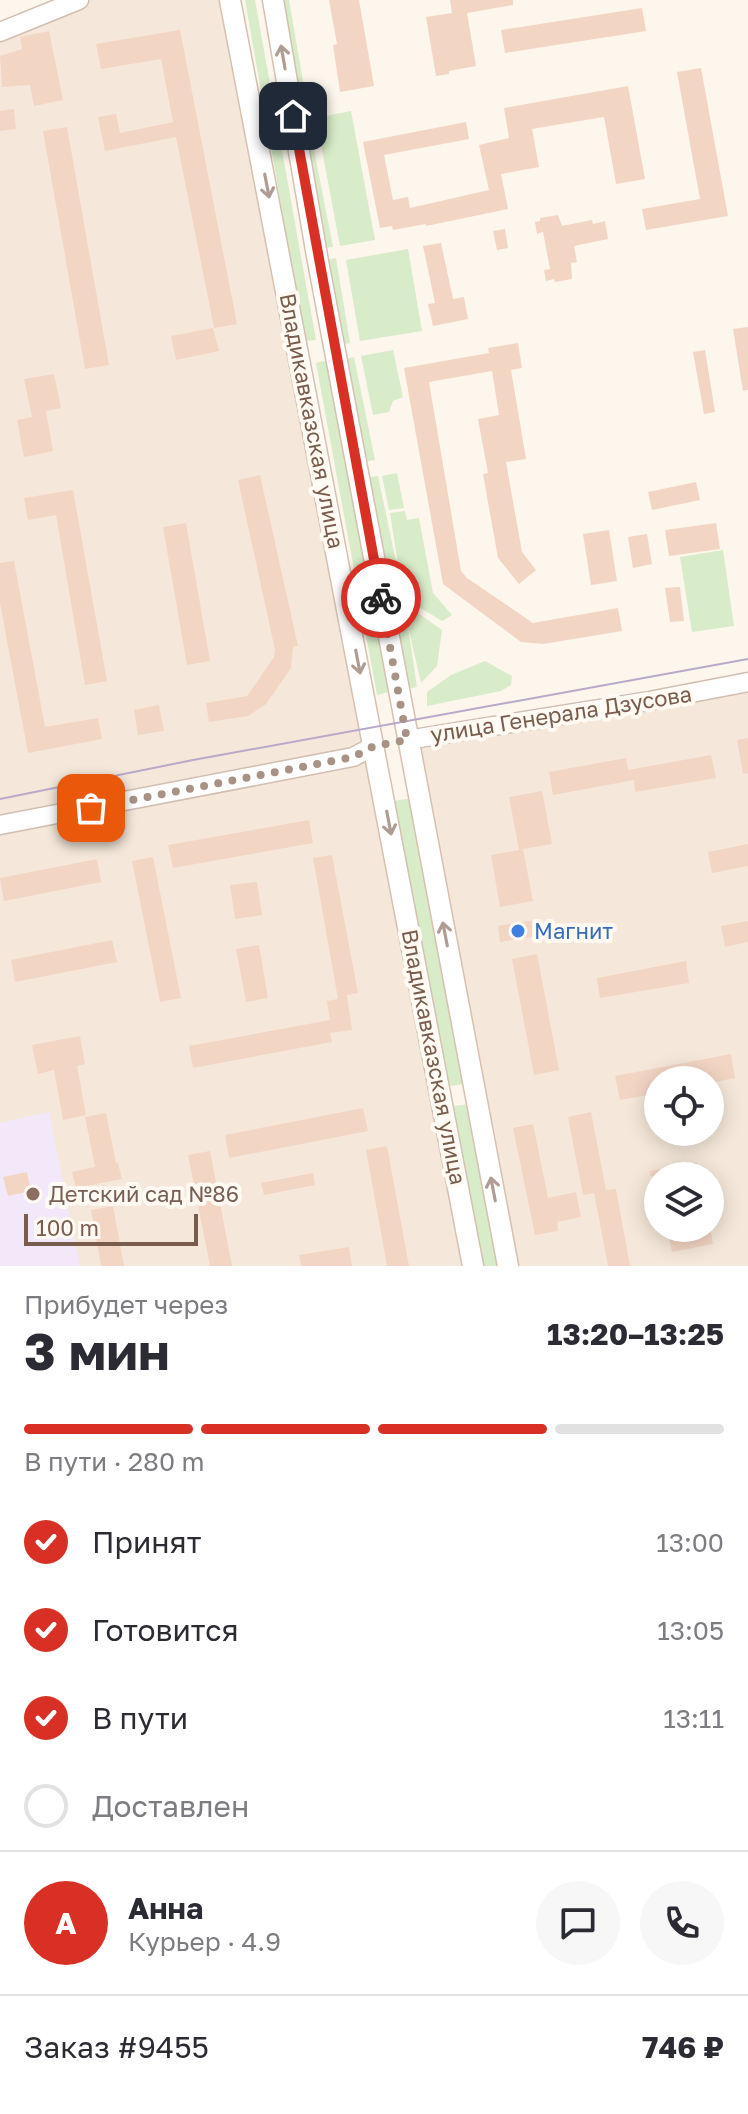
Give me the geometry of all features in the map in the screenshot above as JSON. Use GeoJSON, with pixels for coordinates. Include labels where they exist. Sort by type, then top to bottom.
{"type":"FeatureCollection","features":[{"type":"Feature","properties":{"kind":"main road","name":"Владикавказская улица"},"geometry":{"type":"LineString","coordinates":[[230,0],[473,1266]]}},
{"type":"Feature","properties":{"kind":"main road","name":"Владикавказская улица"},"geometry":{"type":"LineString","coordinates":[[273,0],[317,256],[508,1266]]}},
{"type":"Feature","properties":{"kind":"main road","name":"улица Генерала Дзусова"},"geometry":{"type":"LineString","coordinates":[[374,746],[407,740]]}},
{"type":"Feature","properties":{"kind":"street"},"geometry":{"type":"LineString","coordinates":[[0,32],[79,0]]}},
{"type":"Feature","properties":{"kind":"street","name":"улица Генерала Дзусова"},"geometry":{"type":"LineString","coordinates":[[407,740],[748,682]]}},
{"type":"Feature","properties":{"kind":"street","name":"улица Генерала Дзусова"},"geometry":{"type":"LineString","coordinates":[[0,825],[353,757],[374,746]]}},
{"type":"Feature","properties":{"kind":"shaded area"},"geometry":{"type":"Polygon","coordinates":[[[79,0],[230,0],[473,1266],[0,1266],[0,32],[79,0]]]}},
{"type":"Feature","properties":{"kind":"shaded area"},"geometry":{"type":"Polygon","coordinates":[[[748,682],[748,1266],[508,1266],[407,740],[748,682]]]}},
{"type":"Feature","properties":{"kind":"shaded area","name":"Детский сад №86"},"geometry":{"type":"Polygon","coordinates":[[[49,1112],[80,1266],[0,1266],[0,1123],[49,1112]]]}},
{"type":"Feature","properties":{"kind":"green space"},"geometry":{"type":"Polygon","coordinates":[[[245,0],[255,0],[316,340],[305,341],[245,0]]]}},
{"type":"Feature","properties":{"kind":"green space"},"geometry":{"type":"Polygon","coordinates":[[[278,0],[289,0],[307,104],[296,106],[278,0]]]}},
{"type":"Feature","properties":{"kind":"green space"},"geometry":{"type":"Polygon","coordinates":[[[351,111],[375,240],[340,246],[316,118],[351,111]]]}},
{"type":"Feature","properties":{"kind":"green space"},"geometry":{"type":"Polygon","coordinates":[[[308,119],[333,247],[325,248],[300,121],[308,119]]]}},
{"type":"Feature","properties":{"kind":"green space"},"geometry":{"type":"Polygon","coordinates":[[[408,249],[422,331],[360,341],[346,260],[408,249]]]}},
{"type":"Feature","properties":{"kind":"green space"},"geometry":{"type":"Polygon","coordinates":[[[336,258],[350,343],[340,345],[325,260],[336,258]]]}},
{"type":"Feature","properties":{"kind":"green space"},"geometry":{"type":"Polygon","coordinates":[[[393,350],[403,397],[393,401],[389,412],[373,415],[361,356],[393,350]]]}},
{"type":"Feature","properties":{"kind":"green space"},"geometry":{"type":"Polygon","coordinates":[[[354,357],[375,460],[363,462],[342,360],[354,357]]]}},
{"type":"Feature","properties":{"kind":"green space"},"geometry":{"type":"Polygon","coordinates":[[[328,360],[389,692],[377,695],[316,363],[328,360]]]}},
{"type":"Feature","properties":{"kind":"green space"},"geometry":{"type":"Polygon","coordinates":[[[397,473],[404,508],[389,510],[382,476],[397,473]]]}},
{"type":"Feature","properties":{"kind":"green space"},"geometry":{"type":"Polygon","coordinates":[[[378,476],[402,590],[390,513],[405,511],[407,520],[419,518],[433,593],[452,615],[442,621],[404,598],[405,604],[442,630],[437,666],[421,683],[408,626],[417,687],[402,690],[363,478],[378,476]]]}},
{"type":"Feature","properties":{"kind":"green space"},"geometry":{"type":"Polygon","coordinates":[[[723,550],[734,626],[692,632],[680,557],[723,550]]]}},
{"type":"Feature","properties":{"kind":"green space"},"geometry":{"type":"Polygon","coordinates":[[[485,661],[512,676],[511,685],[501,691],[427,706],[427,692],[451,675],[485,661]]]}},
{"type":"Feature","properties":{"kind":"green space"},"geometry":{"type":"Polygon","coordinates":[[[411,798],[466,1084],[450,1086],[394,801],[411,798]]]}},
{"type":"Feature","properties":{"kind":"green space"},"geometry":{"type":"Polygon","coordinates":[[[471,1104],[501,1266],[483,1266],[453,1106],[471,1104]]]}},
{"type":"Feature","properties":{"kind":"building"},"geometry":{"type":"Polygon","coordinates":[[[329,0],[359,0],[374,86],[340,92],[333,45],[337,44],[329,0]]]}},
{"type":"Feature","properties":{"kind":"building"},"geometry":{"type":"Polygon","coordinates":[[[450,0],[513,0],[513,5],[467,13],[476,66],[436,76],[426,17],[452,13],[450,0]]]}},
{"type":"Feature","properties":{"kind":"building"},"geometry":{"type":"Polygon","coordinates":[[[642,8],[646,31],[505,53],[501,30],[642,8]]]}},
{"type":"Feature","properties":{"kind":"building"},"geometry":{"type":"Polygon","coordinates":[[[180,30],[237,324],[214,328],[176,137],[105,151],[98,117],[116,114],[120,133],[173,122],[161,59],[101,69],[96,44],[180,30]]]}},
{"type":"Feature","properties":{"kind":"building"},"geometry":{"type":"Polygon","coordinates":[[[49,31],[63,100],[34,106],[30,85],[2,87],[0,56],[22,49],[20,37],[49,31]]]}},
{"type":"Feature","properties":{"kind":"building"},"geometry":{"type":"Polygon","coordinates":[[[701,68],[728,216],[646,230],[642,209],[700,199],[677,72],[701,68]]]}},
{"type":"Feature","properties":{"kind":"building"},"geometry":{"type":"Polygon","coordinates":[[[628,86],[645,179],[616,184],[604,117],[532,129],[539,167],[501,174],[508,209],[426,226],[393,230],[392,226],[380,228],[363,142],[466,122],[469,139],[384,155],[393,200],[408,197],[410,208],[489,190],[479,145],[509,138],[504,108],[628,86]]]}},
{"type":"Feature","properties":{"kind":"building"},"geometry":{"type":"Polygon","coordinates":[[[14,109],[16,129],[0,131],[0,111],[14,109]]]}},
{"type":"Feature","properties":{"kind":"building"},"geometry":{"type":"Polygon","coordinates":[[[67,127],[109,365],[85,369],[43,131],[67,127]]]}},
{"type":"Feature","properties":{"kind":"building"},"geometry":{"type":"Polygon","coordinates":[[[558,215],[562,226],[592,220],[593,224],[605,221],[608,239],[574,246],[577,262],[571,263],[572,279],[546,281],[544,270],[550,269],[543,232],[537,234],[535,222],[558,215]]]}},
{"type":"Feature","properties":{"kind":"building"},"geometry":{"type":"Polygon","coordinates":[[[505,229],[508,248],[497,250],[493,231],[505,229]]]}},
{"type":"Feature","properties":{"kind":"building"},"geometry":{"type":"Polygon","coordinates":[[[441,243],[453,299],[464,297],[468,319],[433,326],[428,304],[435,303],[423,246],[441,243]]]}},
{"type":"Feature","properties":{"kind":"building"},"geometry":{"type":"Polygon","coordinates":[[[748,327],[748,390],[743,391],[733,329],[748,327]]]}},
{"type":"Feature","properties":{"kind":"building"},"geometry":{"type":"Polygon","coordinates":[[[213,328],[219,351],[176,360],[171,336],[213,328]]]}},
{"type":"Feature","properties":{"kind":"building"},"geometry":{"type":"Polygon","coordinates":[[[518,343],[522,368],[511,370],[526,459],[506,462],[522,552],[536,570],[519,584],[498,558],[483,474],[488,473],[478,419],[499,415],[492,371],[429,382],[461,571],[533,623],[618,608],[622,631],[543,644],[521,642],[443,584],[404,368],[489,353],[488,348],[518,343]]]}},
{"type":"Feature","properties":{"kind":"building"},"geometry":{"type":"Polygon","coordinates":[[[705,350],[715,412],[704,414],[693,352],[705,350]]]}},
{"type":"Feature","properties":{"kind":"building"},"geometry":{"type":"Polygon","coordinates":[[[54,374],[61,408],[46,411],[53,451],[24,457],[17,420],[32,417],[24,379],[54,374]]]}},
{"type":"Feature","properties":{"kind":"building"},"geometry":{"type":"Polygon","coordinates":[[[260,475],[298,646],[293,647],[291,668],[266,704],[248,716],[209,722],[206,703],[247,696],[274,657],[238,480],[260,475]]]}},
{"type":"Feature","properties":{"kind":"building"},"geometry":{"type":"Polygon","coordinates":[[[696,482],[700,500],[652,510],[648,492],[696,482]]]}},
{"type":"Feature","properties":{"kind":"building"},"geometry":{"type":"Polygon","coordinates":[[[73,490],[107,681],[85,685],[56,515],[28,520],[24,498],[73,490]]]}},
{"type":"Feature","properties":{"kind":"building"},"geometry":{"type":"Polygon","coordinates":[[[186,523],[210,661],[187,665],[163,527],[186,523]]]}},
{"type":"Feature","properties":{"kind":"building"},"geometry":{"type":"Polygon","coordinates":[[[716,523],[720,549],[669,556],[665,530],[716,523]]]}},
{"type":"Feature","properties":{"kind":"building"},"geometry":{"type":"Polygon","coordinates":[[[609,530],[617,581],[591,585],[583,534],[609,530]]]}},
{"type":"Feature","properties":{"kind":"building"},"geometry":{"type":"Polygon","coordinates":[[[647,534],[652,564],[633,568],[628,537],[647,534]]]}},
{"type":"Feature","properties":{"kind":"building"},"geometry":{"type":"Polygon","coordinates":[[[14,561],[45,727],[98,718],[102,739],[28,753],[0,603],[0,563],[14,561]]]}},
{"type":"Feature","properties":{"kind":"building"},"geometry":{"type":"Polygon","coordinates":[[[680,587],[684,621],[670,622],[665,588],[680,587]]]}},
{"type":"Feature","properties":{"kind":"building"},"geometry":{"type":"Polygon","coordinates":[[[159,705],[164,731],[138,735],[134,710],[159,705]]]}},
{"type":"Feature","properties":{"kind":"building"},"geometry":{"type":"Polygon","coordinates":[[[748,738],[748,773],[743,774],[737,740],[748,738]]]}},
{"type":"Feature","properties":{"kind":"building"},"geometry":{"type":"Polygon","coordinates":[[[711,755],[716,778],[635,792],[634,780],[553,795],[549,772],[626,758],[628,770],[711,755]]]}},
{"type":"Feature","properties":{"kind":"building"},"geometry":{"type":"Polygon","coordinates":[[[542,791],[552,844],[523,849],[533,901],[500,907],[491,855],[519,850],[509,797],[542,791]]]}},
{"type":"Feature","properties":{"kind":"building"},"geometry":{"type":"Polygon","coordinates":[[[309,820],[313,843],[173,868],[168,845],[309,820]]]}},
{"type":"Feature","properties":{"kind":"building"},"geometry":{"type":"Polygon","coordinates":[[[748,844],[748,866],[712,873],[708,852],[748,844]]]}},
{"type":"Feature","properties":{"kind":"building"},"geometry":{"type":"Polygon","coordinates":[[[332,855],[358,993],[347,995],[352,1030],[330,1033],[332,1042],[193,1068],[189,1046],[330,1020],[327,1001],[338,999],[313,858],[332,855]]]}},
{"type":"Feature","properties":{"kind":"building"},"geometry":{"type":"Polygon","coordinates":[[[153,857],[181,998],[160,1002],[132,861],[153,857]]]}},
{"type":"Feature","properties":{"kind":"building"},"geometry":{"type":"Polygon","coordinates":[[[97,859],[101,882],[4,901],[0,878],[97,859]]]}},
{"type":"Feature","properties":{"kind":"building"},"geometry":{"type":"Polygon","coordinates":[[[257,882],[262,915],[235,919],[230,885],[257,882]]]}},
{"type":"Feature","properties":{"kind":"building","name":"Магнит"},"geometry":{"type":"Polygon","coordinates":[[[535,920],[538,936],[500,942],[498,926],[535,920]]]}},
{"type":"Feature","properties":{"kind":"building"},"geometry":{"type":"Polygon","coordinates":[[[748,921],[748,942],[725,947],[721,926],[748,921]]]}},
{"type":"Feature","properties":{"kind":"building"},"geometry":{"type":"Polygon","coordinates":[[[112,940],[117,962],[15,982],[11,960],[112,940]]]}},
{"type":"Feature","properties":{"kind":"building"},"geometry":{"type":"Polygon","coordinates":[[[259,945],[268,998],[246,1002],[236,949],[259,945]]]}},
{"type":"Feature","properties":{"kind":"building"},"geometry":{"type":"Polygon","coordinates":[[[537,954],[559,1070],[534,1075],[512,959],[537,954]]]}},
{"type":"Feature","properties":{"kind":"building"},"geometry":{"type":"Polygon","coordinates":[[[686,961],[689,983],[600,998],[597,978],[686,961]]]}},
{"type":"Feature","properties":{"kind":"building"},"geometry":{"type":"Polygon","coordinates":[[[80,1036],[85,1064],[77,1066],[86,1115],[63,1120],[54,1070],[38,1074],[32,1045],[80,1036]]]}},
{"type":"Feature","properties":{"kind":"building"},"geometry":{"type":"Polygon","coordinates":[[[731,1054],[735,1078],[724,1080],[724,1066],[668,1066],[731,1054]]]}},
{"type":"Feature","properties":{"kind":"building"},"geometry":{"type":"Polygon","coordinates":[[[644,1070],[644,1096],[620,1100],[615,1076],[644,1070]]]}},
{"type":"Feature","properties":{"kind":"building"},"geometry":{"type":"Polygon","coordinates":[[[363,1108],[368,1131],[229,1158],[225,1135],[363,1108]]]}},
{"type":"Feature","properties":{"kind":"building"},"geometry":{"type":"Polygon","coordinates":[[[591,1112],[606,1190],[616,1189],[630,1266],[608,1266],[594,1193],[583,1195],[568,1117],[591,1112]]]}},
{"type":"Feature","properties":{"kind":"building"},"geometry":{"type":"Polygon","coordinates":[[[106,1113],[122,1179],[76,1188],[72,1172],[95,1167],[85,1117],[106,1113]]]}},
{"type":"Feature","properties":{"kind":"building"},"geometry":{"type":"Polygon","coordinates":[[[533,1124],[548,1198],[576,1192],[581,1217],[557,1222],[558,1231],[535,1235],[513,1128],[533,1124]]]}},
{"type":"Feature","properties":{"kind":"building"},"geometry":{"type":"Polygon","coordinates":[[[387,1146],[409,1266],[387,1266],[366,1150],[387,1146]]]}},
{"type":"Feature","properties":{"kind":"building"},"geometry":{"type":"Polygon","coordinates":[[[210,1151],[232,1266],[210,1266],[188,1155],[210,1151]]]}},
{"type":"Feature","properties":{"kind":"building"},"geometry":{"type":"Polygon","coordinates":[[[27,1172],[31,1191],[8,1196],[3,1177],[27,1172]]]}},
{"type":"Feature","properties":{"kind":"building"},"geometry":{"type":"Polygon","coordinates":[[[313,1173],[315,1185],[264,1195],[261,1183],[313,1173]]]}},
{"type":"Feature","properties":{"kind":"building"},"geometry":{"type":"Polygon","coordinates":[[[113,1206],[124,1266],[101,1266],[91,1210],[113,1206]]]}},
{"type":"Feature","properties":{"kind":"building"},"geometry":{"type":"Polygon","coordinates":[[[670,1242],[713,1242],[713,1244],[672,1252],[670,1242]]]}},
{"type":"Feature","properties":{"kind":"building"},"geometry":{"type":"Polygon","coordinates":[[[349,1247],[352,1266],[301,1266],[299,1255],[349,1247]]]}},
{"type":"Feature","properties":{"kind":"tram line"},"geometry":{"type":"LineString","coordinates":[[0,799],[193,760],[748,659]]}},
{"type":"Feature","properties":{"kind":"way so far"},"geometry":{"type":"LineString","coordinates":[[91,808],[353,757],[374,746],[407,740],[381,598]]}},
{"type":"Feature","properties":{"kind":"place","name":"Магнит"},"geometry":{"type":"Point","coordinates":[518,931]}},
{"type":"Feature","properties":{"kind":"place","name":"Детский сад №86"},"geometry":{"type":"Point","coordinates":[33,1194]}},
{"type":"Feature","properties":{"kind":"route"},"geometry":{"type":"LineString","coordinates":[[293,116],[381,598]]}}]}
